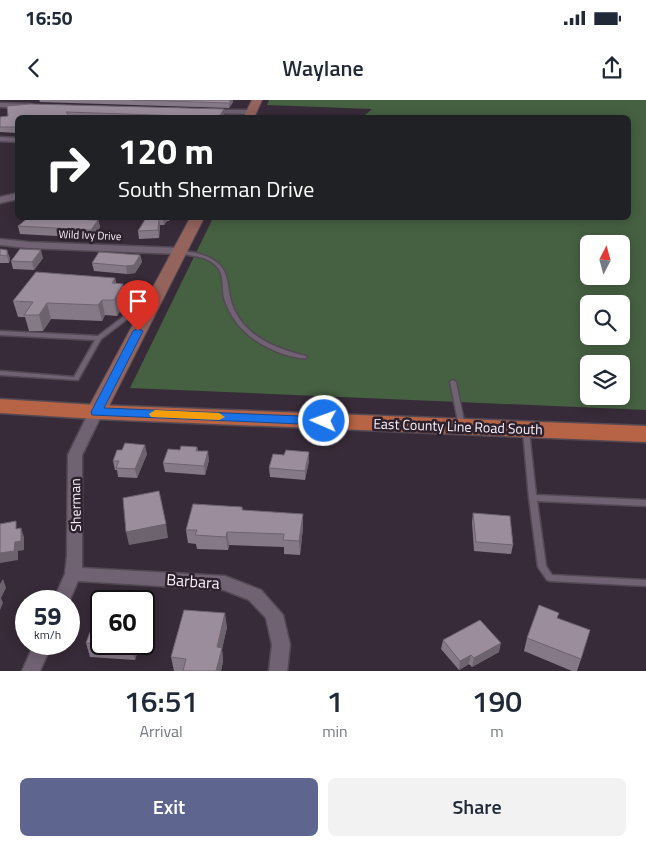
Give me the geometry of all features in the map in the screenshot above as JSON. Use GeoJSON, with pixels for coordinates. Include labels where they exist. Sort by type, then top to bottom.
{"type":"FeatureCollection","features":[{"type":"Feature","properties":{"kind":"main road","name":"East County Line Road South"},"geometry":{"type":"LineString","coordinates":[[0,406],[96,412],[646,434]]}},
{"type":"Feature","properties":{"kind":"street"},"geometry":{"type":"LineString","coordinates":[[202,111],[250,115],[257,100]]}},
{"type":"Feature","properties":{"kind":"street"},"geometry":{"type":"LineString","coordinates":[[0,105],[18,103],[35,106]]}},
{"type":"Feature","properties":{"kind":"street"},"geometry":{"type":"LineString","coordinates":[[0,140],[15,140]]}},
{"type":"Feature","properties":{"kind":"street"},"geometry":{"type":"LineString","coordinates":[[0,200],[15,197]]}},
{"type":"Feature","properties":{"kind":"street"},"geometry":{"type":"LineString","coordinates":[[96,412],[196,220]]}},
{"type":"Feature","properties":{"kind":"street","name":"Wild Ivy Drive"},"geometry":{"type":"LineString","coordinates":[[0,242],[179,252]]}},
{"type":"Feature","properties":{"kind":"street","name":"Sherman"},"geometry":{"type":"LineString","coordinates":[[66,590],[73,574],[75,556],[75,455],[96,412]]}},
{"type":"Feature","properties":{"kind":"street","name":"Barbara"},"geometry":{"type":"LineString","coordinates":[[73,574],[225,583],[255,595],[274,615],[281,645],[278,671]]}},
{"type":"Feature","properties":{"kind":"street"},"geometry":{"type":"LineString","coordinates":[[30,671],[37,655]]}},
{"type":"Feature","properties":{"kind":"lane"},"geometry":{"type":"LineString","coordinates":[[179,252],[207,258],[219,266],[223,273],[226,299],[238,323],[264,344],[286,354],[304,357]]}},
{"type":"Feature","properties":{"kind":"lane"},"geometry":{"type":"LineString","coordinates":[[0,373],[76,379],[99,338],[129,315],[143,291],[159,291]]}},
{"type":"Feature","properties":{"kind":"lane"},"geometry":{"type":"LineString","coordinates":[[0,333],[99,338]]}},
{"type":"Feature","properties":{"kind":"lane"},"geometry":{"type":"LineString","coordinates":[[453,382],[463,427]]}},
{"type":"Feature","properties":{"kind":"lane"},"geometry":{"type":"LineString","coordinates":[[525,429],[542,567],[550,578],[646,584]]}},
{"type":"Feature","properties":{"kind":"lane"},"geometry":{"type":"LineString","coordinates":[[533,498],[646,503]]}},
{"type":"Feature","properties":{"kind":"green space"},"geometry":{"type":"Polygon","coordinates":[[[269,100],[646,100],[646,410],[130,388],[212,220],[631,220],[631,115],[365,115],[372,109],[267,105],[269,100]]]}},
{"type":"Feature","properties":{"kind":"building"},"geometry":{"type":"Polygon","coordinates":[[[133,100],[231,100],[229,103],[133,100]]]}},
{"type":"Feature","properties":{"kind":"building"},"geometry":{"type":"Polygon","coordinates":[[[30,104],[224,109],[220,115],[66,112],[68,115],[15,115],[15,127],[0,127],[0,117],[8,116],[7,106],[30,104]]]}},
{"type":"Feature","properties":{"kind":"building"},"geometry":{"type":"Polygon","coordinates":[[[26,220],[98,220],[91,230],[18,226],[26,220]]]}},
{"type":"Feature","properties":{"kind":"building"},"geometry":{"type":"Polygon","coordinates":[[[145,220],[159,220],[158,230],[138,231],[145,220]]]}},
{"type":"Feature","properties":{"kind":"building"},"geometry":{"type":"Polygon","coordinates":[[[0,249],[7,250],[7,256],[0,255],[0,249]]]}},
{"type":"Feature","properties":{"kind":"building"},"geometry":{"type":"Polygon","coordinates":[[[20,249],[41,250],[32,262],[11,261],[20,249]]]}},
{"type":"Feature","properties":{"kind":"building"},"geometry":{"type":"Polygon","coordinates":[[[99,252],[140,255],[134,265],[92,263],[99,252]]]}},
{"type":"Feature","properties":{"kind":"building"},"geometry":{"type":"Polygon","coordinates":[[[36,272],[115,278],[112,283],[123,284],[114,300],[102,300],[98,305],[47,303],[39,315],[24,315],[33,302],[13,301],[36,272]]]}},
{"type":"Feature","properties":{"kind":"building"},"geometry":{"type":"Polygon","coordinates":[[[125,443],[145,445],[135,469],[116,468],[119,461],[113,461],[117,450],[122,450],[125,443]]]}},
{"type":"Feature","properties":{"kind":"building"},"geometry":{"type":"Polygon","coordinates":[[[181,446],[197,447],[196,451],[208,451],[204,466],[163,463],[168,449],[180,450],[181,446]]]}},
{"type":"Feature","properties":{"kind":"building"},"geometry":{"type":"Polygon","coordinates":[[[286,450],[309,452],[305,471],[269,468],[273,454],[284,455],[286,450]]]}},
{"type":"Feature","properties":{"kind":"building"},"geometry":{"type":"Polygon","coordinates":[[[159,491],[166,524],[126,532],[123,498],[159,491]]]}},
{"type":"Feature","properties":{"kind":"building"},"geometry":{"type":"Polygon","coordinates":[[[193,504],[242,507],[242,510],[303,514],[299,541],[283,540],[284,534],[227,532],[226,537],[195,535],[197,530],[186,530],[193,504]]]}},
{"type":"Feature","properties":{"kind":"building"},"geometry":{"type":"Polygon","coordinates":[[[473,513],[510,516],[513,545],[476,542],[473,513]]]}},
{"type":"Feature","properties":{"kind":"building"},"geometry":{"type":"Polygon","coordinates":[[[16,521],[16,529],[21,528],[21,541],[15,542],[14,551],[0,553],[0,524],[16,521]]]}},
{"type":"Feature","properties":{"kind":"building"},"geometry":{"type":"Polygon","coordinates":[[[539,605],[559,613],[557,618],[590,630],[581,659],[527,638],[539,605]]]}},
{"type":"Feature","properties":{"kind":"building"},"geometry":{"type":"Polygon","coordinates":[[[184,610],[225,613],[217,647],[222,648],[216,671],[183,671],[186,659],[171,657],[184,610]]]}},
{"type":"Feature","properties":{"kind":"building"},"geometry":{"type":"Polygon","coordinates":[[[480,620],[501,643],[474,658],[471,655],[460,661],[443,640],[480,620]]]}},
{"type":"Feature","properties":{"kind":"building"},"geometry":{"type":"Polygon","coordinates":[[[90,632],[90,643],[86,643],[90,632]]]}},
{"type":"Feature","properties":{"kind":"slow traffic"},"geometry":{"type":"LineString","coordinates":[[155,414],[219,417]]}},
{"type":"Feature","properties":{"kind":"route"},"geometry":{"type":"LineString","coordinates":[[138,331],[96,412],[324,421]]}}]}
